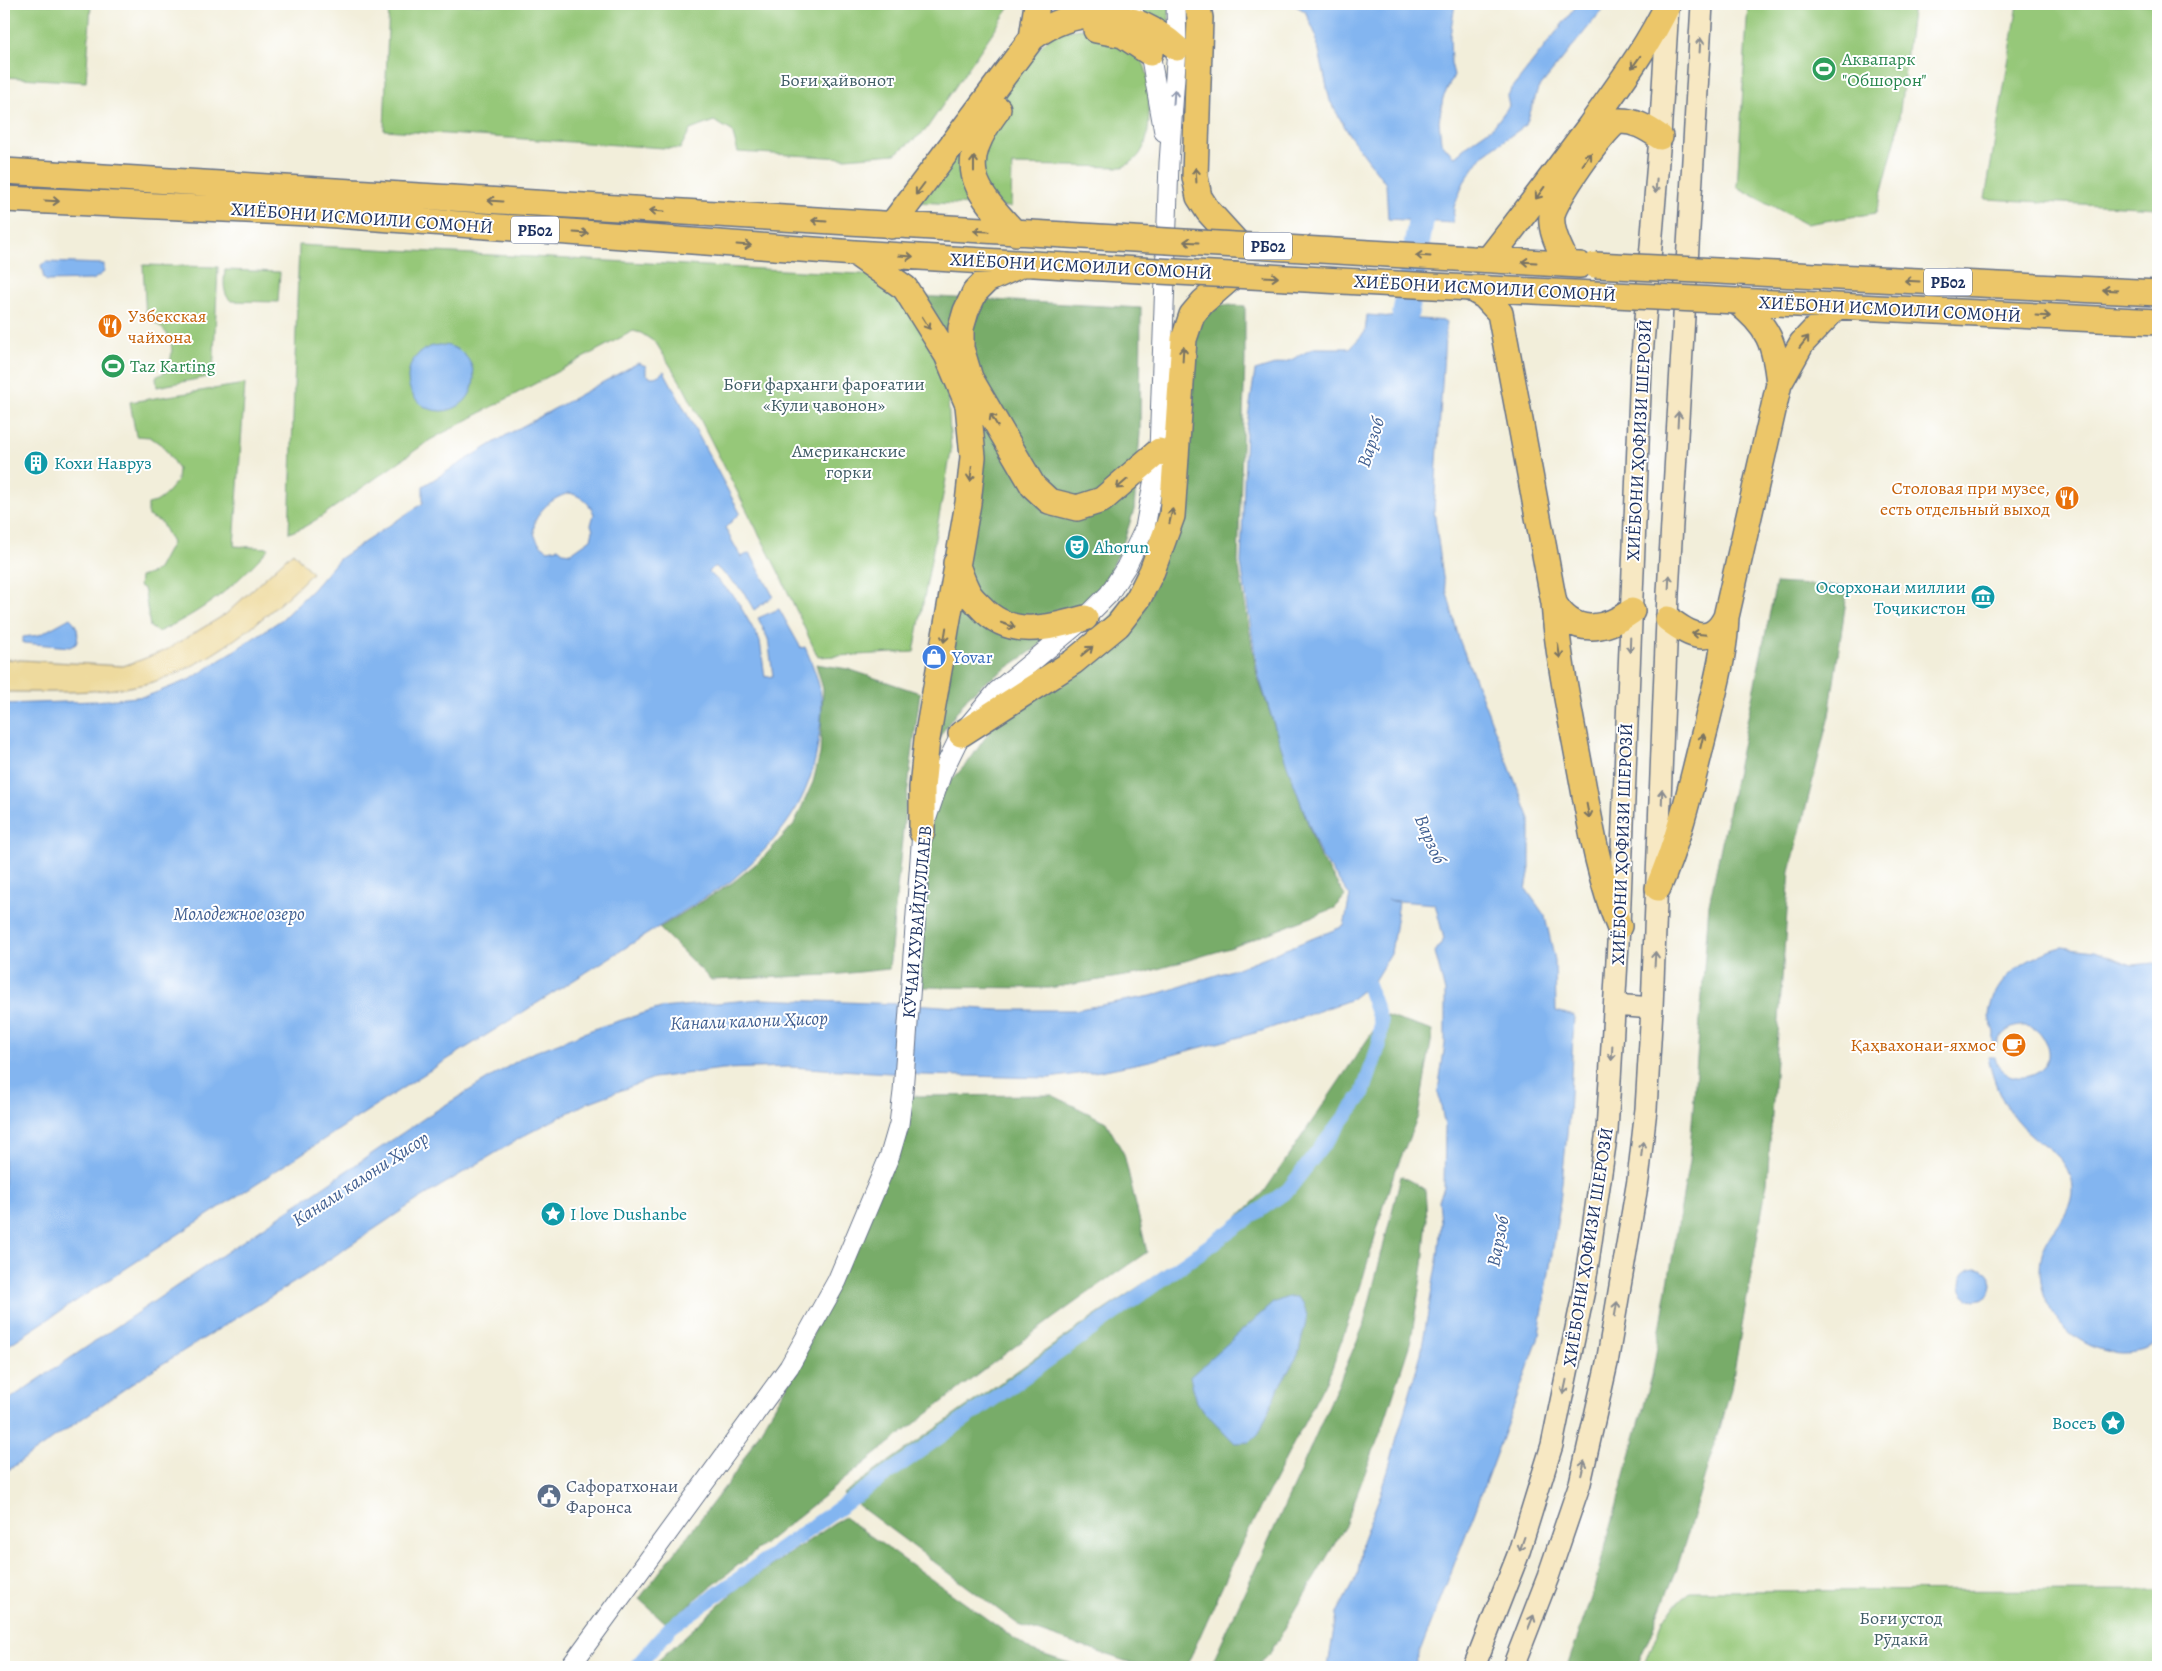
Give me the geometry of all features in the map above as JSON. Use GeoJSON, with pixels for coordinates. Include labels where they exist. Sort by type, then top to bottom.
{"type":"FeatureCollection","features":[{"type":"Feature","properties":{"kind":"highway"},"geometry":{"type":"LineString","coordinates":[[1032,38],[1037,4]]}},
{"type":"Feature","properties":{"kind":"highway"},"geometry":{"type":"LineString","coordinates":[[1197,4],[1200,18],[1195,177],[1199,196],[1208,211],[1238,244]]}},
{"type":"Feature","properties":{"kind":"highway"},"geometry":{"type":"LineString","coordinates":[[1480,259],[1529,208],[1639,58],[1668,4]]}},
{"type":"Feature","properties":{"kind":"highway"},"geometry":{"type":"LineString","coordinates":[[891,226],[1032,38],[1049,25],[1071,17],[1094,14],[1117,17],[1134,13],[1177,48]]}},
{"type":"Feature","properties":{"kind":"highway"},"geometry":{"type":"LineString","coordinates":[[1015,233],[983,198],[976,184],[972,165],[975,148],[986,126],[1037,56],[1052,43],[1072,32],[1102,30],[1124,35],[1150,53]]}},
{"type":"Feature","properties":{"kind":"highway"},"geometry":{"type":"LineString","coordinates":[[1567,264],[1552,222],[1553,209],[1560,195],[1607,131],[1618,121],[1629,121],[1646,127],[1660,137]]}},
{"type":"Feature","properties":{"kind":"highway","name":"ХИЁБОНИ ИСМОИЛИ СОМОНӢ"},"geometry":{"type":"LineString","coordinates":[[4,171],[1015,233],[1238,244],[1567,264],[2158,292]]}},
{"type":"Feature","properties":{"kind":"highway","name":"ХИЁБОНИ ИСМОИЛИ СОМОНӢ"},"geometry":{"type":"LineString","coordinates":[[4,199],[309,213],[1023,264],[1736,302],[2158,322]]}},
{"type":"Feature","properties":{"kind":"highway"},"geometry":{"type":"LineString","coordinates":[[855,253],[905,288],[947,355],[968,405],[972,458],[968,503],[956,563],[927,739],[922,788],[922,832]]}},
{"type":"Feature","properties":{"kind":"highway"},"geometry":{"type":"LineString","coordinates":[[1023,264],[987,280],[975,292],[961,328],[961,348],[970,378],[1033,486],[1049,501],[1077,508],[1102,500],[1158,451]]}},
{"type":"Feature","properties":{"kind":"highway"},"geometry":{"type":"LineString","coordinates":[[960,734],[1048,680],[1118,625],[1138,599],[1152,571],[1172,516],[1184,339],[1192,315],[1203,302],[1234,275]]}},
{"type":"Feature","properties":{"kind":"highway"},"geometry":{"type":"LineString","coordinates":[[1470,288],[1484,296],[1500,313],[1554,603],[1558,650],[1601,872],[1607,896],[1619,926]]}},
{"type":"Feature","properties":{"kind":"highway"},"geometry":{"type":"LineString","coordinates":[[1500,313],[1508,302],[1529,291]]}},
{"type":"Feature","properties":{"kind":"highway"},"geometry":{"type":"LineString","coordinates":[[1736,302],[1754,314],[1768,334],[1777,358],[1779,384]]}},
{"type":"Feature","properties":{"kind":"highway"},"geometry":{"type":"LineString","coordinates":[[1658,888],[1678,840],[1686,808],[1723,653],[1726,617],[1779,384],[1802,343],[1837,306]]}},
{"type":"Feature","properties":{"kind":"highway"},"geometry":{"type":"LineString","coordinates":[[956,563],[969,594],[987,614],[1004,625],[1029,630],[1052,628],[1085,618]]}},
{"type":"Feature","properties":{"kind":"highway"},"geometry":{"type":"LineString","coordinates":[[1554,603],[1561,615],[1568,621],[1595,627],[1614,623],[1632,611]]}},
{"type":"Feature","properties":{"kind":"highway"},"geometry":{"type":"LineString","coordinates":[[1668,619],[1690,633],[1705,636],[1718,631],[1726,617]]}},
{"type":"Feature","properties":{"kind":"main road","name":"ХИЁБОНИ ҲОФИЗИ ШЕРОЗӢ"},"geometry":{"type":"LineString","coordinates":[[1474,1667],[1528,1525],[1552,1445],[1584,1290],[1603,1168],[1610,1098],[1619,926],[1642,349],[1660,137],[1668,4]]}},
{"type":"Feature","properties":{"kind":"main road","name":"ХИЁБОНИ ҲОФИЗИ ШЕРОЗӢ"},"geometry":{"type":"LineString","coordinates":[[1513,1667],[1548,1577],[1572,1508],[1605,1372],[1638,1180],[1646,1109],[1652,1008],[1668,619],[1702,4]]}},
{"type":"Feature","properties":{"kind":"main road"},"geometry":{"type":"LineString","coordinates":[[1615,1005],[1652,1008]]}},
{"type":"Feature","properties":{"kind":"street","name":"КӮЧАИ ХУВАЙДУЛЛАЕВ"},"geometry":{"type":"LineString","coordinates":[[570,1667],[789,1367],[837,1281],[890,1155],[899,1124],[903,1092],[922,832],[942,773],[960,734],[997,692],[1085,618],[1108,594],[1126,567],[1145,528],[1158,451],[1169,163],[1177,48],[1176,4]]}},
{"type":"Feature","properties":{"kind":"street","name":"КӮЧАИ ХУВАЙДУЛЛАЕВ"},"geometry":{"type":"LineString","coordinates":[[1134,13],[1150,53],[1169,163]]}},
{"type":"Feature","properties":{"kind":"green space"},"geometry":{"type":"Polygon","coordinates":[[[4,4],[91,4],[86,82],[4,77],[4,4]]]}},
{"type":"Feature","properties":{"kind":"green space","name":"Боғи ҳайвонот"},"geometry":{"type":"Polygon","coordinates":[[[389,4],[1012,4],[925,131],[895,154],[845,158],[738,152],[732,131],[714,121],[690,130],[680,149],[384,130],[389,4]]]}},
{"type":"Feature","properties":{"kind":"green space"},"geometry":{"type":"Polygon","coordinates":[[[1137,4],[1169,4],[1169,32],[1144,13],[1137,4]]]}},
{"type":"Feature","properties":{"kind":"green space","name":"Аквапарк \"Обшорон\""},"geometry":{"type":"Polygon","coordinates":[[[1748,4],[1913,4],[1897,134],[1876,213],[1806,224],[1737,187],[1748,4]]]}},
{"type":"Feature","properties":{"kind":"green space"},"geometry":{"type":"Polygon","coordinates":[[[2018,4],[2158,4],[2158,208],[1985,199],[2018,4]]]}},
{"type":"Feature","properties":{"kind":"green space"},"geometry":{"type":"Polygon","coordinates":[[[1115,25],[1133,47],[1144,65],[1148,78],[1148,132],[1143,149],[1138,156],[1122,167],[1012,165],[1011,207],[918,202],[1023,64],[1055,32],[1115,25]]]}},
{"type":"Feature","properties":{"kind":"green space","name":"Боғи фарҳанги фароғатии «Кули ҷавонон»"},"geometry":{"type":"Polygon","coordinates":[[[299,245],[898,276],[947,385],[951,452],[914,652],[818,657],[778,571],[683,386],[656,343],[641,333],[633,331],[430,440],[319,518],[289,533],[299,245]]]}},
{"type":"Feature","properties":{"kind":"green space"},"geometry":{"type":"Polygon","coordinates":[[[143,265],[218,267],[213,376],[157,387],[156,377],[167,371],[172,347],[167,334],[162,328],[146,319],[143,265]]]}},
{"type":"Feature","properties":{"kind":"green space"},"geometry":{"type":"Polygon","coordinates":[[[225,270],[280,272],[278,302],[231,301],[225,291],[225,270]]]}},
{"type":"Feature","properties":{"kind":"green space"},"geometry":{"type":"Polygon","coordinates":[[[919,296],[1141,308],[1140,433],[1134,510],[1124,541],[1110,572],[1087,603],[1035,649],[983,684],[967,698],[941,734],[934,751],[976,454],[919,296]]]}},
{"type":"Feature","properties":{"kind":"green space"},"geometry":{"type":"Polygon","coordinates":[[[1204,304],[1245,306],[1245,361],[1238,562],[1257,675],[1318,853],[1345,896],[1335,908],[1233,947],[1144,973],[1049,988],[916,987],[932,810],[950,782],[969,761],[994,725],[1073,664],[1162,552],[1186,339],[1204,304]]]}},
{"type":"Feature","properties":{"kind":"green space"},"geometry":{"type":"Polygon","coordinates":[[[245,384],[234,546],[269,548],[231,586],[205,606],[158,632],[150,627],[144,589],[139,586],[140,577],[158,569],[172,543],[161,522],[148,516],[148,504],[162,498],[177,481],[178,469],[163,446],[150,437],[136,436],[130,402],[245,384]]]}},
{"type":"Feature","properties":{"kind":"green space"},"geometry":{"type":"Polygon","coordinates":[[[1776,583],[1848,587],[1829,716],[1790,871],[1767,1183],[1731,1389],[1677,1569],[1637,1667],[1567,1667],[1593,1592],[1652,1376],[1689,1161],[1709,904],[1776,583]]]}},
{"type":"Feature","properties":{"kind":"green space"},"geometry":{"type":"Polygon","coordinates":[[[816,664],[848,669],[920,693],[904,820],[889,969],[830,975],[711,980],[659,928],[732,883],[763,858],[794,824],[813,782],[820,754],[823,689],[816,664]]]}},
{"type":"Feature","properties":{"kind":"green space"},"geometry":{"type":"Polygon","coordinates":[[[1384,1015],[1433,1031],[1418,1116],[1391,1182],[1360,1288],[1331,1371],[1242,1543],[1186,1667],[1163,1667],[1131,1663],[1019,1625],[843,1494],[1075,1330],[1228,1226],[1264,1192],[1384,1015]]]}},
{"type":"Feature","properties":{"kind":"green space"},"geometry":{"type":"Polygon","coordinates":[[[1052,1095],[1106,1122],[1124,1154],[1147,1252],[1023,1340],[963,1386],[666,1623],[639,1599],[734,1475],[803,1359],[907,1096],[1052,1095]]]}},
{"type":"Feature","properties":{"kind":"green space"},"geometry":{"type":"Polygon","coordinates":[[[1401,1176],[1425,1189],[1427,1219],[1423,1265],[1411,1340],[1384,1423],[1344,1528],[1269,1655],[1256,1667],[1210,1667],[1295,1483],[1363,1327],[1401,1176]]]}},
{"type":"Feature","properties":{"kind":"green space"},"geometry":{"type":"Polygon","coordinates":[[[844,1517],[1032,1651],[1082,1667],[651,1667],[738,1588],[844,1517]]]}},
{"type":"Feature","properties":{"kind":"green space","name":"Боғи устод Рӯдакӣ"},"geometry":{"type":"Polygon","coordinates":[[[2158,1590],[2158,1667],[1644,1667],[1663,1618],[1691,1591],[2158,1590]]]}},
{"type":"Feature","properties":{"kind":"sand"},"geometry":{"type":"Polygon","coordinates":[[[293,552],[312,573],[257,623],[213,654],[190,667],[167,677],[128,687],[75,692],[4,692],[4,659],[123,666],[166,650],[226,614],[293,552]]]}},
{"type":"Feature","properties":{"kind":"water"},"geometry":{"type":"Polygon","coordinates":[[[1292,4],[1455,4],[1450,36],[1451,63],[1454,75],[1443,98],[1439,121],[1441,142],[1454,157],[1494,126],[1509,106],[1507,97],[1511,90],[1578,4],[1607,4],[1538,89],[1526,125],[1483,155],[1464,182],[1454,207],[1453,223],[1388,219],[1386,184],[1350,136],[1330,101],[1315,33],[1305,11],[1292,4]]]}},
{"type":"Feature","properties":{"kind":"water"},"geometry":{"type":"Polygon","coordinates":[[[46,262],[104,264],[104,272],[93,280],[47,281],[44,279],[41,265],[46,262]]]}},
{"type":"Feature","properties":{"kind":"water","name":"Канали калони Ҳисор"},"geometry":{"type":"Polygon","coordinates":[[[1367,315],[1446,321],[1434,510],[1443,577],[1459,639],[1530,819],[1530,868],[1526,889],[1545,916],[1555,960],[1556,1011],[1574,1016],[1569,1114],[1559,1211],[1538,1340],[1475,1511],[1414,1667],[1328,1667],[1336,1615],[1358,1573],[1362,1542],[1383,1488],[1421,1353],[1438,1255],[1441,1223],[1439,1200],[1444,1188],[1445,1127],[1438,1091],[1445,1044],[1445,992],[1435,952],[1444,939],[1435,904],[1387,900],[1399,902],[1391,953],[1374,981],[1350,1000],[1262,1031],[1150,1061],[1100,1071],[1049,1078],[923,1075],[790,1067],[722,1069],[654,1078],[587,1103],[527,1134],[419,1199],[303,1277],[146,1374],[4,1473],[4,1403],[429,1115],[527,1055],[599,1027],[661,1008],[760,999],[927,1005],[998,1010],[1074,1010],[1151,996],[1235,969],[1344,926],[1350,896],[1320,854],[1287,765],[1258,674],[1241,563],[1246,431],[1255,371],[1291,360],[1314,348],[1350,348],[1365,332],[1367,315]]]}},
{"type":"Feature","properties":{"kind":"water"},"geometry":{"type":"Polygon","coordinates":[[[434,345],[448,345],[460,350],[469,359],[474,371],[472,391],[465,402],[448,411],[434,411],[422,406],[413,397],[408,385],[408,371],[413,359],[422,350],[434,345]]]}},
{"type":"Feature","properties":{"kind":"water","name":"Молодежное озеро"},"geometry":{"type":"Polygon","coordinates":[[[638,363],[646,366],[646,374],[651,377],[658,376],[664,371],[740,513],[725,528],[741,557],[750,553],[773,596],[754,610],[743,591],[715,566],[709,572],[735,597],[760,641],[765,677],[773,676],[768,639],[758,618],[779,609],[801,648],[805,647],[816,673],[821,701],[820,730],[815,759],[801,800],[778,835],[764,851],[730,882],[418,1078],[4,1348],[4,704],[96,701],[147,696],[191,679],[281,620],[313,589],[339,559],[423,503],[423,486],[510,433],[638,363]],[[570,493],[560,496],[551,502],[537,517],[534,526],[535,534],[539,543],[548,550],[558,548],[563,552],[571,553],[591,539],[593,530],[591,525],[594,514],[582,498],[570,493]]]}},
{"type":"Feature","properties":{"kind":"water"},"geometry":{"type":"Polygon","coordinates":[[[70,618],[77,630],[76,644],[70,647],[23,643],[23,637],[39,635],[70,618]]]}},
{"type":"Feature","properties":{"kind":"water"},"geometry":{"type":"Polygon","coordinates":[[[2062,947],[2094,951],[2132,965],[2155,963],[2158,965],[2158,1344],[2136,1352],[2115,1353],[2094,1347],[2075,1336],[2059,1321],[2047,1303],[2041,1282],[2041,1259],[2049,1238],[2062,1219],[2071,1200],[2070,1176],[2067,1168],[2058,1156],[2035,1138],[2014,1117],[1998,1089],[1988,1057],[1995,1057],[1999,1067],[2007,1074],[2017,1077],[2027,1077],[2037,1073],[2044,1067],[2048,1058],[2047,1046],[2042,1036],[2033,1028],[2020,1026],[2009,1030],[2000,1038],[1995,1049],[1992,1049],[1994,1033],[1989,1015],[1997,990],[2005,979],[2025,962],[2062,947]]]}},
{"type":"Feature","properties":{"kind":"water"},"geometry":{"type":"Polygon","coordinates":[[[1976,1268],[1987,1273],[1992,1284],[1987,1295],[1976,1300],[1965,1295],[1960,1284],[1965,1273],[1976,1268]]]}},
{"type":"Feature","properties":{"kind":"water"},"geometry":{"type":"Polygon","coordinates":[[[1288,1297],[1297,1297],[1303,1303],[1307,1316],[1298,1355],[1281,1383],[1259,1433],[1250,1442],[1235,1443],[1198,1405],[1190,1377],[1273,1303],[1288,1297]]]}},
{"type":"Feature","properties":{"kind":"waterway","name":"Варзоб"},"geometry":{"type":"LineString","coordinates":[[1399,352],[1422,213],[1414,187]]}},
{"type":"Feature","properties":{"kind":"waterway"},"geometry":{"type":"LineString","coordinates":[[636,1667],[671,1627],[1288,1190],[1362,1095],[1379,1045],[1381,1023],[1361,966]]}},
{"type":"Feature","properties":{"kind":"place","name":"Аквапарк \"Обшорон\""},"geometry":{"type":"Point","coordinates":[1824,69]}},
{"type":"Feature","properties":{"kind":"place","name":"Узбекская чайхона"},"geometry":{"type":"Point","coordinates":[110,326]}},
{"type":"Feature","properties":{"kind":"place","name":"Taz Karting"},"geometry":{"type":"Point","coordinates":[113,366]}},
{"type":"Feature","properties":{"kind":"place","name":"Кохи Навруз"},"geometry":{"type":"Point","coordinates":[36,463]}},
{"type":"Feature","properties":{"kind":"place","name":"Столовая при музее, есть отдельный выход"},"geometry":{"type":"Point","coordinates":[2067,498]}},
{"type":"Feature","properties":{"kind":"place","name":"Ahorun"},"geometry":{"type":"Point","coordinates":[1077,547]}},
{"type":"Feature","properties":{"kind":"place","name":"Осорхонаи миллии Тоҷикистон"},"geometry":{"type":"Point","coordinates":[1983,597]}},
{"type":"Feature","properties":{"kind":"place","name":"Yovar"},"geometry":{"type":"Point","coordinates":[934,657]}},
{"type":"Feature","properties":{"kind":"place","name":"Қаҳвахонаи-яхмос"},"geometry":{"type":"Point","coordinates":[2014,1045]}},
{"type":"Feature","properties":{"kind":"place","name":"I love Dushanbe"},"geometry":{"type":"Point","coordinates":[553,1214]}},
{"type":"Feature","properties":{"kind":"place","name":"Восеъ"},"geometry":{"type":"Point","coordinates":[2113,1423]}},
{"type":"Feature","properties":{"kind":"place","name":"Сафоратхонаи Фаронса"},"geometry":{"type":"Point","coordinates":[549,1496]}},
{"type":"Feature","properties":{"kind":"park label","name":"Американские горки"},"geometry":{"type":"Point","coordinates":[849,461]}}]}
